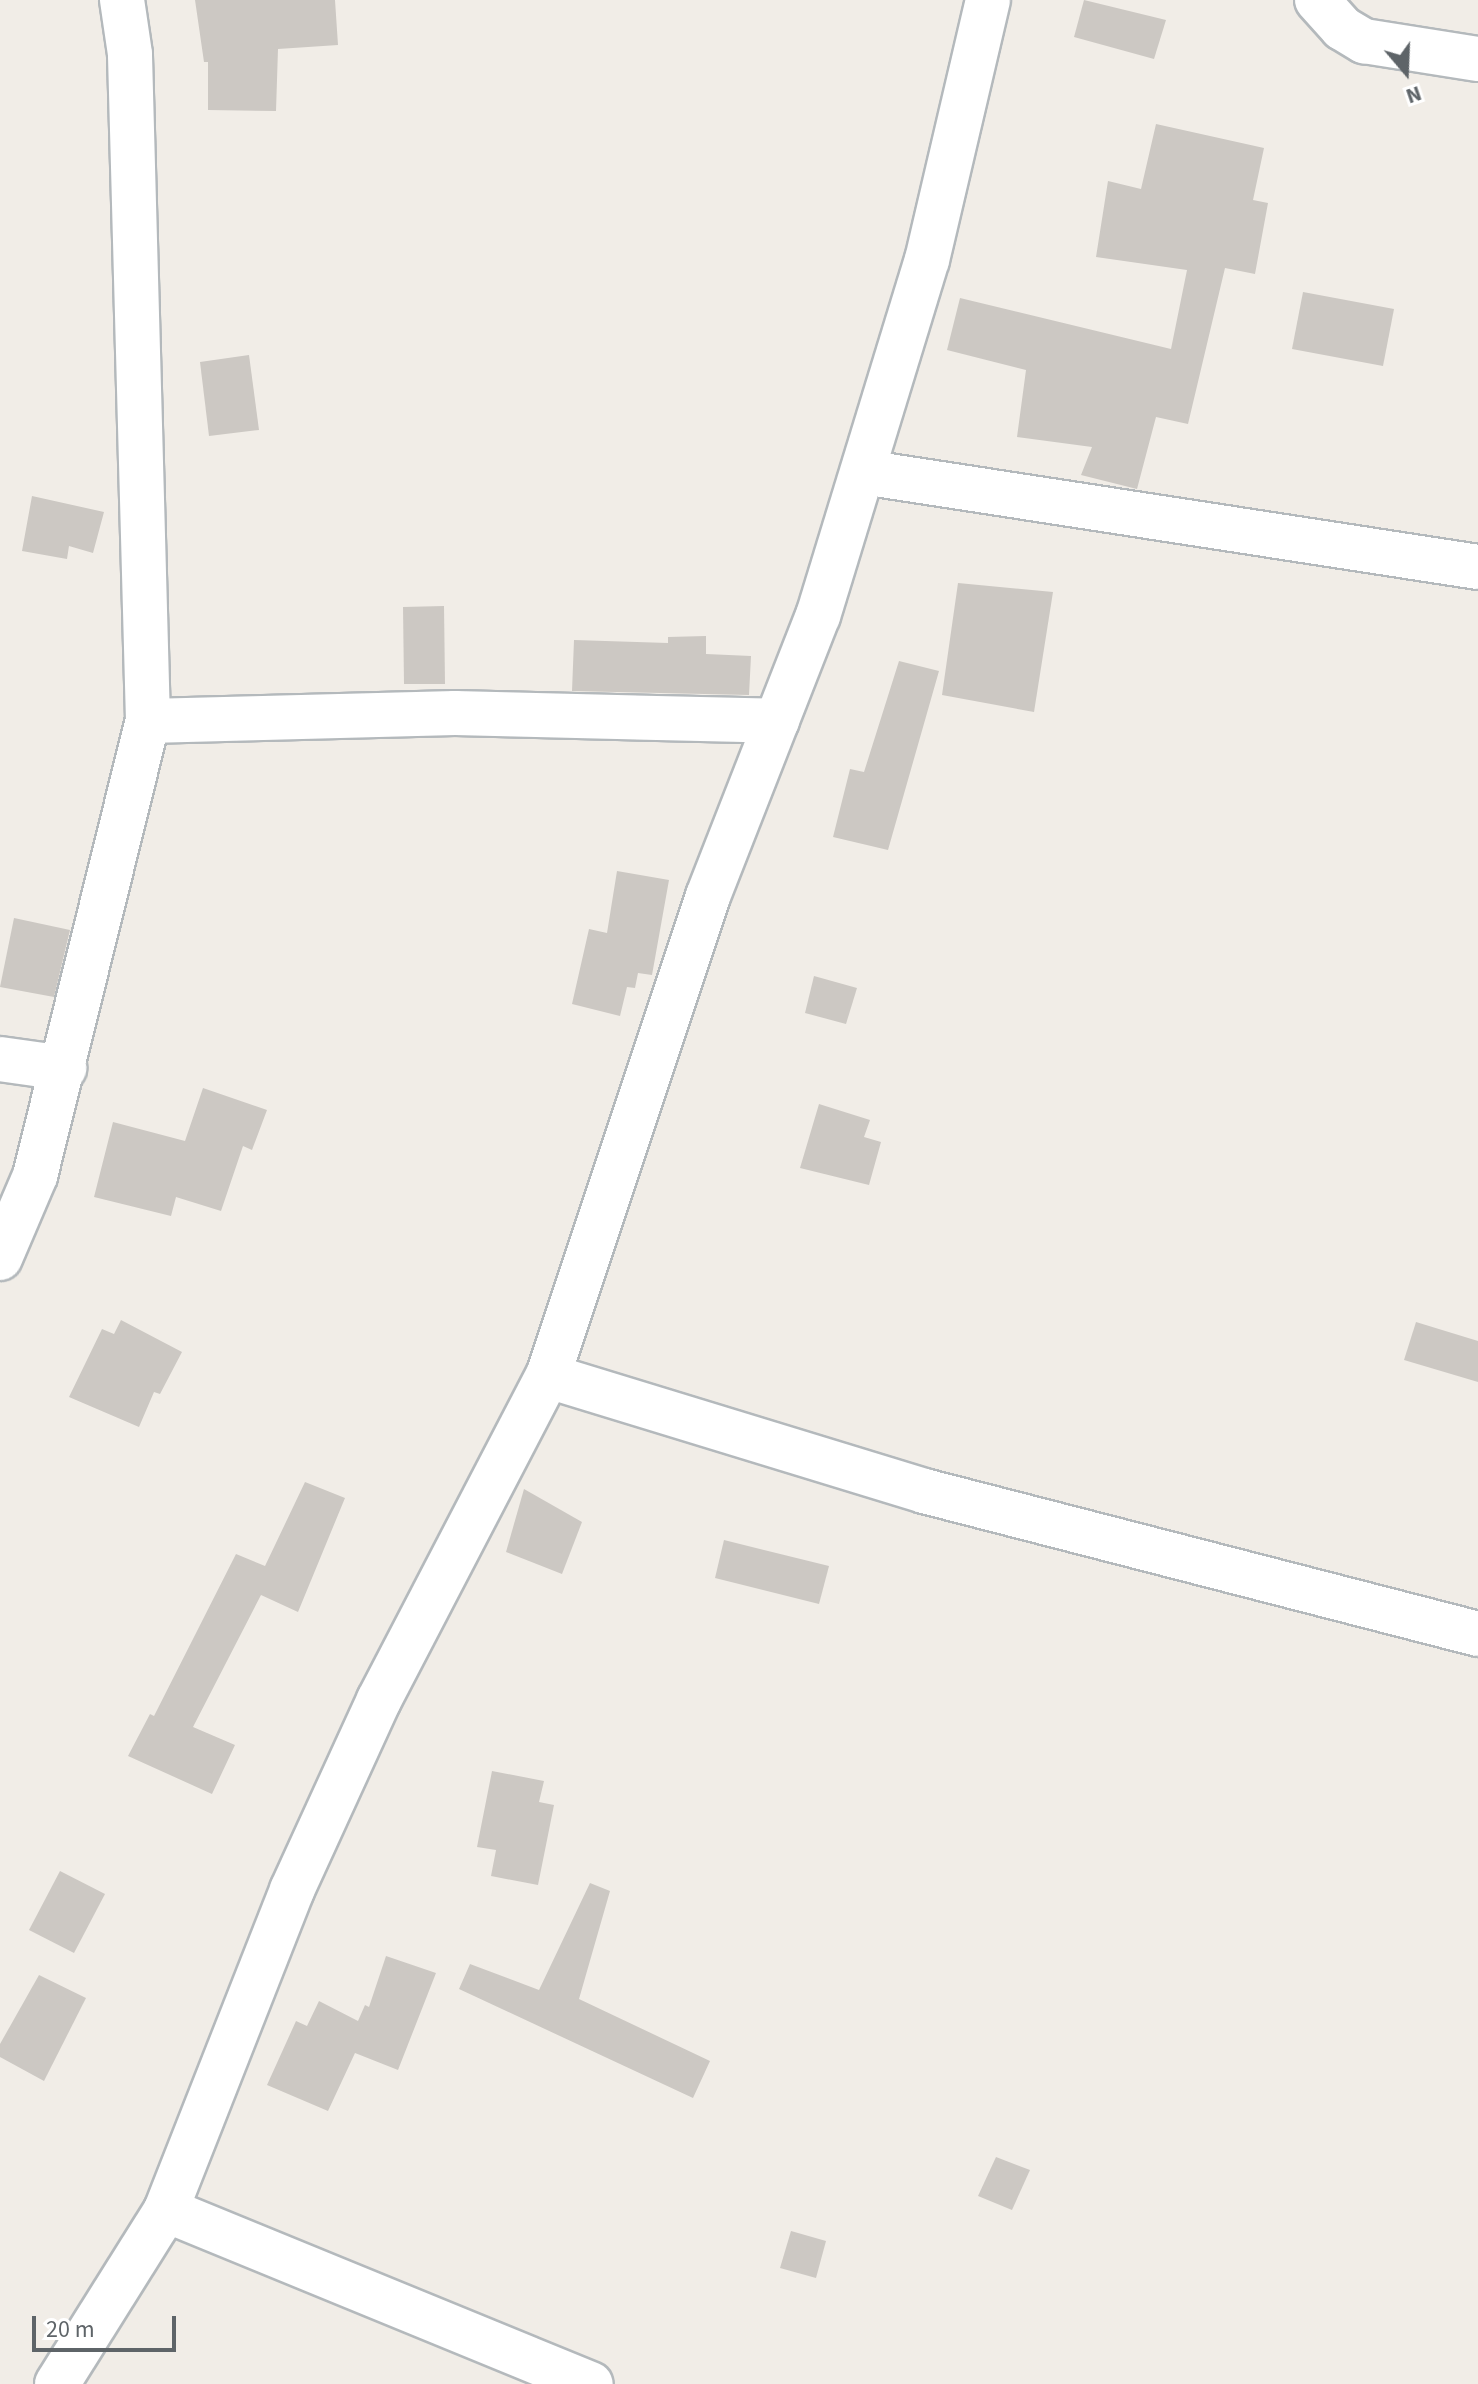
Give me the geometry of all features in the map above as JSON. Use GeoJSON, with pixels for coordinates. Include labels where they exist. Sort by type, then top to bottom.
{"type":"FeatureCollection","features":[{"type":"Feature","properties":{"kind":"street"},"geometry":{"type":"LineString","coordinates":[[0,1258],[35,1176],[148,721],[130,54],[122,0]]}},
{"type":"Feature","properties":{"kind":"street"},"geometry":{"type":"LineString","coordinates":[[57,2384],[166,2210],[292,1890],[379,1700],[548,1376],[708,896],[818,616],[927,260],[988,0]]}},
{"type":"Feature","properties":{"kind":"street"},"geometry":{"type":"LineString","coordinates":[[1317,0],[1342,28],[1364,41],[1478,59]]}},
{"type":"Feature","properties":{"kind":"street"},"geometry":{"type":"LineString","coordinates":[[863,472],[1478,567]]}},
{"type":"Feature","properties":{"kind":"street"},"geometry":{"type":"LineString","coordinates":[[148,721],[455,713],[777,721]]}},
{"type":"Feature","properties":{"kind":"street"},"geometry":{"type":"LineString","coordinates":[[0,1059],[64,1068]]}},
{"type":"Feature","properties":{"kind":"street"},"geometry":{"type":"LineString","coordinates":[[548,1376],[924,1491],[1478,1634]]}},
{"type":"Feature","properties":{"kind":"street"},"geometry":{"type":"LineString","coordinates":[[166,2210],[591,2384]]}},
{"type":"Feature","properties":{"kind":"building"},"geometry":{"type":"Polygon","coordinates":[[[195,0],[335,0],[338,45],[278,49],[276,111],[208,110],[208,62],[204,62],[195,0]]]}},
{"type":"Feature","properties":{"kind":"building"},"geometry":{"type":"Polygon","coordinates":[[[1084,0],[1166,20],[1154,59],[1074,37],[1084,0]]]}},
{"type":"Feature","properties":{"kind":"building"},"geometry":{"type":"Polygon","coordinates":[[[1156,124],[1264,148],[1253,200],[1268,203],[1255,274],[1225,268],[1188,424],[1156,417],[1137,489],[1081,475],[1092,447],[1017,437],[1026,370],[947,350],[960,298],[1171,349],[1187,270],[1096,257],[1108,181],[1141,189],[1156,124]]]}},
{"type":"Feature","properties":{"kind":"building"},"geometry":{"type":"Polygon","coordinates":[[[1303,292],[1394,309],[1383,366],[1292,349],[1303,292]]]}},
{"type":"Feature","properties":{"kind":"building"},"geometry":{"type":"Polygon","coordinates":[[[249,355],[259,430],[209,436],[200,362],[249,355]]]}},
{"type":"Feature","properties":{"kind":"building"},"geometry":{"type":"Polygon","coordinates":[[[32,496],[104,512],[93,553],[69,546],[67,559],[22,551],[32,496]]]}},
{"type":"Feature","properties":{"kind":"building"},"geometry":{"type":"Polygon","coordinates":[[[958,583],[1053,592],[1034,712],[942,695],[958,583]]]}},
{"type":"Feature","properties":{"kind":"building"},"geometry":{"type":"Polygon","coordinates":[[[444,606],[445,684],[404,684],[403,607],[444,606]]]}},
{"type":"Feature","properties":{"kind":"building"},"geometry":{"type":"Polygon","coordinates":[[[706,636],[706,654],[751,656],[749,695],[572,691],[574,640],[668,643],[668,637],[706,636]]]}},
{"type":"Feature","properties":{"kind":"building"},"geometry":{"type":"Polygon","coordinates":[[[899,661],[939,671],[888,850],[833,837],[850,769],[864,772],[899,661]]]}},
{"type":"Feature","properties":{"kind":"building"},"geometry":{"type":"Polygon","coordinates":[[[617,871],[669,880],[652,975],[638,973],[635,988],[627,987],[620,1016],[572,1004],[589,929],[607,933],[617,871]]]}},
{"type":"Feature","properties":{"kind":"building"},"geometry":{"type":"Polygon","coordinates":[[[14,918],[70,930],[54,997],[0,987],[14,918]]]}},
{"type":"Feature","properties":{"kind":"building"},"geometry":{"type":"Polygon","coordinates":[[[814,976],[857,988],[846,1024],[805,1013],[814,976]]]}},
{"type":"Feature","properties":{"kind":"building"},"geometry":{"type":"Polygon","coordinates":[[[203,1088],[267,1110],[252,1150],[243,1146],[221,1211],[176,1197],[171,1216],[94,1197],[113,1122],[185,1141],[203,1088]]]}},
{"type":"Feature","properties":{"kind":"building"},"geometry":{"type":"Polygon","coordinates":[[[819,1104],[870,1120],[864,1137],[881,1142],[869,1185],[800,1168],[819,1104]]]}},
{"type":"Feature","properties":{"kind":"building"},"geometry":{"type":"Polygon","coordinates":[[[121,1320],[182,1352],[160,1394],[154,1392],[139,1427],[69,1397],[102,1329],[114,1334],[121,1320]]]}},
{"type":"Feature","properties":{"kind":"building"},"geometry":{"type":"Polygon","coordinates":[[[1416,1322],[1478,1341],[1478,1382],[1404,1360],[1416,1322]]]}},
{"type":"Feature","properties":{"kind":"building"},"geometry":{"type":"Polygon","coordinates":[[[305,1482],[345,1498],[298,1612],[261,1595],[193,1727],[235,1745],[212,1794],[128,1756],[150,1714],[154,1716],[236,1554],[265,1566],[305,1482]]]}},
{"type":"Feature","properties":{"kind":"building"},"geometry":{"type":"Polygon","coordinates":[[[524,1489],[582,1522],[562,1574],[506,1552],[524,1489]]]}},
{"type":"Feature","properties":{"kind":"building"},"geometry":{"type":"Polygon","coordinates":[[[724,1540],[829,1566],[819,1604],[715,1578],[724,1540]]]}},
{"type":"Feature","properties":{"kind":"building"},"geometry":{"type":"Polygon","coordinates":[[[492,1771],[544,1781],[539,1802],[554,1805],[538,1885],[491,1876],[496,1850],[477,1847],[492,1771]]]}},
{"type":"Feature","properties":{"kind":"building"},"geometry":{"type":"Polygon","coordinates":[[[60,1871],[105,1894],[74,1953],[29,1930],[60,1871]]]}},
{"type":"Feature","properties":{"kind":"building"},"geometry":{"type":"Polygon","coordinates":[[[590,1883],[610,1891],[579,1999],[710,2061],[693,2098],[459,1989],[470,1964],[539,1990],[590,1883]]]}},
{"type":"Feature","properties":{"kind":"building"},"geometry":{"type":"Polygon","coordinates":[[[386,1956],[436,1973],[398,2070],[355,2053],[328,2111],[267,2085],[296,2021],[307,2026],[319,2001],[358,2021],[365,2005],[369,2007],[386,1956]]]}},
{"type":"Feature","properties":{"kind":"building"},"geometry":{"type":"Polygon","coordinates":[[[39,1975],[86,1998],[44,2081],[0,2057],[0,2044],[39,1975]]]}},
{"type":"Feature","properties":{"kind":"building"},"geometry":{"type":"Polygon","coordinates":[[[996,2157],[1030,2170],[1012,2210],[978,2196],[996,2157]]]}},
{"type":"Feature","properties":{"kind":"building"},"geometry":{"type":"Polygon","coordinates":[[[791,2231],[826,2241],[816,2278],[780,2268],[791,2231]]]}}]}
